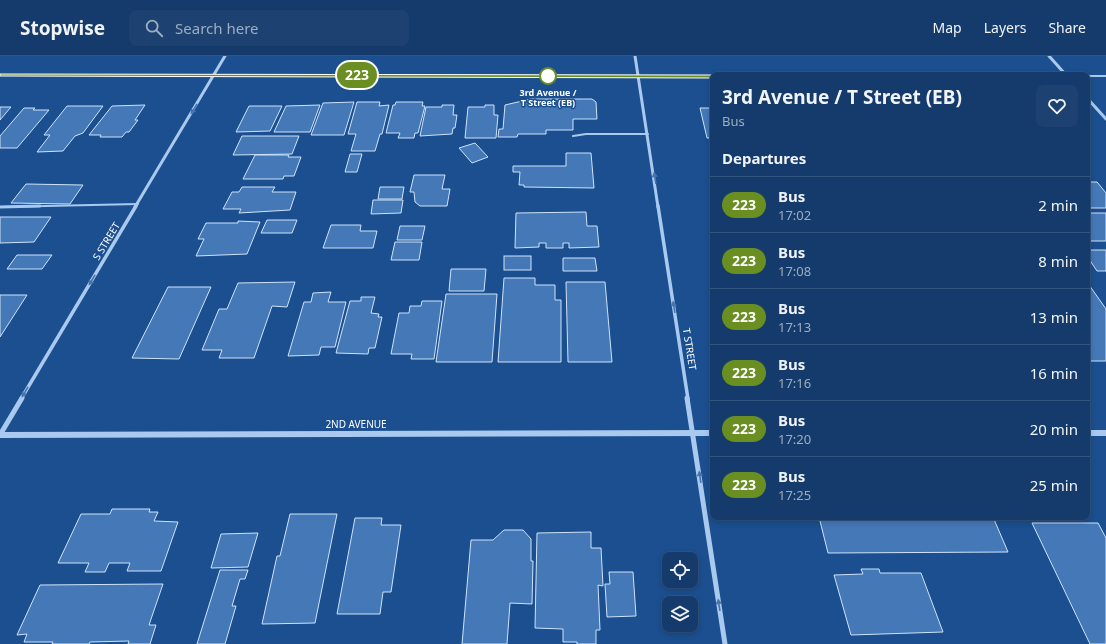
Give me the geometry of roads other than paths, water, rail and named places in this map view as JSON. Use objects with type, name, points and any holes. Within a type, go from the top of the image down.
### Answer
[{"type":"street","name":"S STREET","points":[[0,435],[225,56]]},
{"type":"street","name":"T STREET","points":[[635,56],[694,433],[725,644]]},
{"type":"street","points":[[1049,56],[1063,72]]},
{"type":"street","points":[[0,75],[710,76]]},
{"type":"street","points":[[1090,76],[1106,76]]},
{"type":"street","points":[[1090,101],[1106,119]]},
{"type":"street","name":"2ND AVENUE","points":[[0,435],[710,433]]},
{"type":"street","points":[[1090,433],[1106,433]]},
{"type":"lane","points":[[573,136],[586,134],[648,134]]},
{"type":"lane","points":[[0,207],[138,204]]},
{"type":"place","name":"3rd Avenue / T Street (EB)","points":[[548,76]]}]
